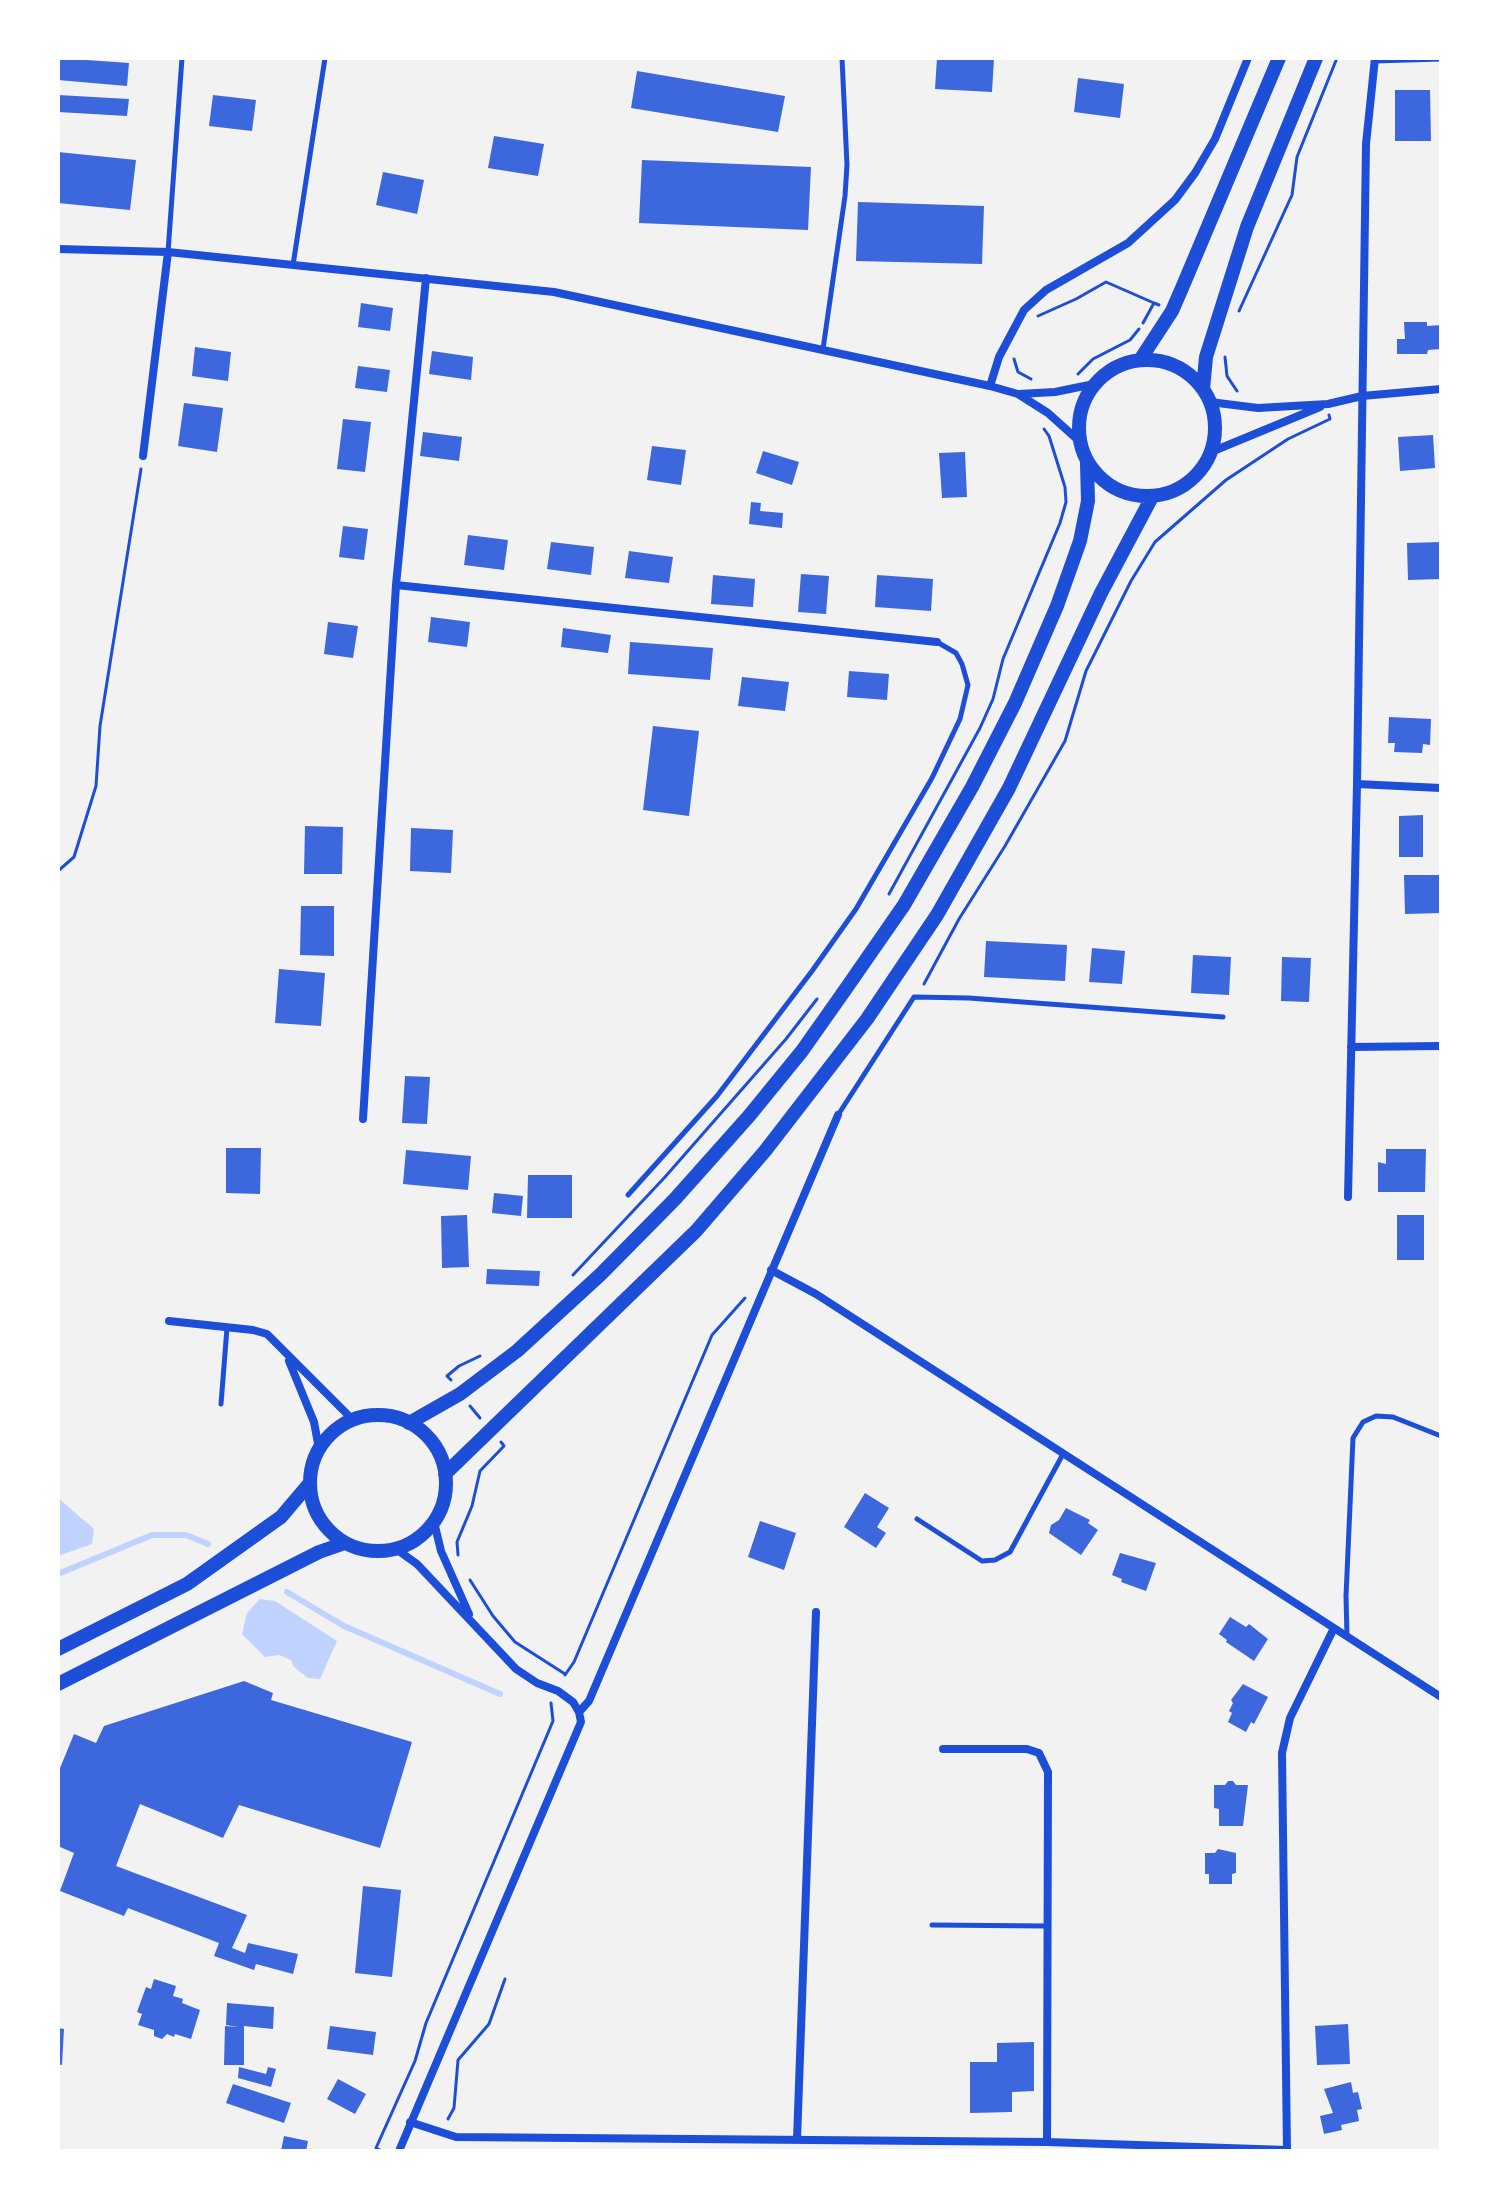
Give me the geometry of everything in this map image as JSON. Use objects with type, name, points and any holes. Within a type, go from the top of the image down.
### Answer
[{"type":"main road","points":[[1140,360],[1172,311],[1279,58]]},
{"type":"main road","points":[[1087,464],[1099,478],[1115,489],[1133,496],[1152,497],[1177,490],[1198,474],[1211,452],[1215,418],[1207,396],[1206,357],[1242,241],[1316,58]]},
{"type":"main road","points":[[409,1423],[460,1394],[517,1351],[562,1312],[675,1199],[802,1051],[904,905],[972,787],[1015,703],[1053,617],[1080,541],[1088,501],[1087,464],[1078,440],[1080,410],[1094,384],[1114,367],[1140,360],[1158,360],[1176,366],[1191,376],[1207,396]]},
{"type":"main road","points":[[445,1474],[696,1231],[765,1151],[867,1019],[937,915],[1009,788],[1101,593],[1152,497]]},
{"type":"main road","points":[[381,1415],[409,1423],[434,1444],[441,1458],[445,1474],[444,1499],[434,1522],[417,1539],[396,1549],[370,1551],[345,1543],[333,1535],[316,1512],[309,1484],[319,1449],[334,1431],[353,1420],[381,1415]]},
{"type":"main road","points":[[58,1649],[187,1584],[281,1517],[309,1484]]},
{"type":"main road","points":[[58,1684],[319,1552],[345,1543]]},
{"type":"street","points":[[990,386],[999,357],[1024,310],[1046,290],[1128,243],[1175,200],[1215,139],[1248,58]]},
{"type":"street","points":[[1348,1197],[1366,144],[1374,60]]},
{"type":"street","points":[[58,249],[168,252],[554,292],[990,386],[1018,394],[1048,413],[1078,440]]},
{"type":"street","points":[[143,456],[168,252]]},
{"type":"street","points":[[363,1119],[396,585],[426,278]]},
{"type":"street","points":[[1018,394],[1055,392],[1094,384]]},
{"type":"street","points":[[1211,452],[1328,404],[1362,396],[1441,389]]},
{"type":"street","points":[[1207,396],[1258,408],[1328,404]]},
{"type":"street","points":[[396,585],[937,642]]},
{"type":"street","points":[[1357,784],[1441,788]]},
{"type":"street","points":[[1351,1047],[1441,1046]]},
{"type":"street","points":[[579,1712],[589,1701],[838,1115]]},
{"type":"street","points":[[771,1270],[816,1294],[1441,1697]]},
{"type":"street","points":[[169,1321],[267,1334],[277,1342],[287,1357],[314,1422],[319,1449]]},
{"type":"street","points":[[287,1357],[353,1420]]},
{"type":"street","points":[[434,1522],[441,1551],[473,1622]]},
{"type":"street","points":[[396,1549],[417,1564],[516,1669],[573,1702],[581,1722],[399,2151]]},
{"type":"street","points":[[797,2140],[816,1612]]},
{"type":"street","points":[[410,2122],[456,2137],[797,2140],[844,2146],[1047,2142],[1287,2150],[1282,1753],[1290,1718],[1334,1628]]},
{"type":"street","points":[[943,1749],[1027,1749],[1039,1753],[1048,1772],[1047,2142]]},
{"type":"street","points":[[605,2151],[606,2140]]},
{"type":"lane","points":[[168,252],[182,58]]},
{"type":"lane","points":[[293,265],[325,58]]},
{"type":"lane","points":[[822,350],[845,196],[847,165],[842,58]]},
{"type":"lane","points":[[1374,60],[1441,59]]},
{"type":"lane","points":[[628,1195],[717,1096],[812,971],[856,909],[925,790],[960,719],[968,685],[956,653],[937,642]]},
{"type":"lane","points":[[838,1115],[914,997],[985,999],[1223,1017]]},
{"type":"lane","points":[[221,1404],[227,1328]]},
{"type":"lane","points":[[1347,1637],[1353,1438],[1363,1422],[1376,1416],[1393,1417],[1441,1436]]},
{"type":"lane","points":[[917,1519],[982,1561],[995,1560],[1010,1552],[1063,1453]]},
{"type":"lane","points":[[932,1925],[1048,1926]]},
{"type":"path","points":[[1238,314],[1292,195],[1297,157],[1337,58]]},
{"type":"path","points":[[1036,317],[1106,282],[1172,311]]},
{"type":"path","points":[[1055,392],[1056,380],[1078,374],[1093,359],[1130,340],[1154,303]]},
{"type":"path","points":[[1228,346],[1224,357],[1227,376],[1237,392]]},
{"type":"path","points":[[1014,353],[1018,372],[1032,380]]},
{"type":"path","points":[[887,898],[980,728],[993,699],[1003,659],[1060,523],[1066,502],[1065,487],[1049,436],[1042,427],[1048,413]]},
{"type":"path","points":[[914,997],[1065,741],[1086,671],[1131,581],[1155,542],[1226,480],[1288,439],[1330,419]]},
{"type":"path","points":[[58,871],[74,857],[96,786],[100,726],[143,456]]},
{"type":"path","points":[[568,1280],[665,1177],[786,1039],[824,989]]},
{"type":"path","points":[[382,2151],[375,2150],[415,2061],[426,2023],[553,1721],[551,1701],[574,1662],[712,1335],[771,1270]]},
{"type":"path","points":[[458,1558],[457,1542],[472,1506],[480,1471],[504,1446],[447,1376],[488,1350]]},
{"type":"path","points":[[470,1579],[493,1616],[515,1642],[565,1674]]},
{"type":"path","points":[[442,2132],[454,2108],[458,2060],[489,2024],[505,1979]]},
{"type":"water","points":[[58,1498],[94,1529],[92,1544],[58,1556]]},
{"type":"water","points":[[260,1599],[275,1601],[337,1641],[320,1679],[308,1678],[294,1667],[291,1660],[279,1655],[265,1657],[242,1634],[247,1613]]},
{"type":"building","points":[[58,58],[129,63],[127,86],[58,80]]},
{"type":"building","points":[[937,58],[994,58],[992,92],[935,89]]},
{"type":"building","points":[[637,71],[785,96],[778,132],[631,108]]},
{"type":"building","points":[[1078,78],[1124,84],[1120,118],[1074,112]]},
{"type":"building","points":[[1395,90],[1430,90],[1431,141],[1395,141]]},
{"type":"building","points":[[58,95],[129,99],[127,116],[58,112]]},
{"type":"building","points":[[213,95],[256,100],[252,131],[209,126]]},
{"type":"building","points":[[494,136],[544,144],[538,176],[488,168]]},
{"type":"building","points":[[58,152],[136,160],[130,210],[58,203]]},
{"type":"building","points":[[642,160],[811,167],[808,230],[639,223]]},
{"type":"building","points":[[383,172],[424,180],[417,214],[376,205]]},
{"type":"building","points":[[858,202],[984,206],[982,264],[856,261]]},
{"type":"building","points":[[361,303],[393,308],[390,331],[358,327]]},
{"type":"building","points":[[1404,322],[1441,325],[1441,349],[1428,350],[1427,354],[1397,354],[1397,339],[1405,339]]},
{"type":"building","points":[[195,347],[231,352],[228,381],[192,376]]},
{"type":"building","points":[[432,351],[473,357],[471,380],[429,374]]},
{"type":"building","points":[[358,366],[390,370],[387,392],[355,388]]},
{"type":"building","points":[[184,403],[223,408],[217,452],[178,446]]},
{"type":"building","points":[[343,419],[371,422],[365,472],[337,469]]},
{"type":"building","points":[[423,432],[462,437],[459,461],[420,456]]},
{"type":"building","points":[[1433,435],[1435,468],[1400,471],[1398,437]]},
{"type":"building","points":[[652,446],[686,450],[681,485],[647,480]]},
{"type":"building","points":[[763,451],[799,462],[792,485],[756,473]]},
{"type":"building","points":[[965,452],[967,497],[942,498],[939,453]]},
{"type":"building","points":[[751,502],[761,503],[760,511],[783,513],[782,528],[749,524]]},
{"type":"building","points":[[343,526],[368,529],[364,560],[339,557]]},
{"type":"building","points":[[468,535],[508,540],[504,570],[464,565]]},
{"type":"building","points":[[551,542],[594,547],[591,575],[547,569]]},
{"type":"building","points":[[1441,542],[1441,579],[1408,580],[1407,543]]},
{"type":"building","points":[[629,551],[673,557],[669,583],[625,578]]},
{"type":"building","points":[[801,574],[829,576],[826,614],[798,612]]},
{"type":"building","points":[[713,575],[755,579],[753,607],[711,604]]},
{"type":"building","points":[[877,575],[933,579],[931,611],[875,607]]},
{"type":"building","points":[[431,617],[470,622],[467,647],[428,642]]},
{"type":"building","points":[[328,622],[358,626],[353,658],[324,654]]},
{"type":"building","points":[[563,628],[611,635],[608,653],[561,647]]},
{"type":"building","points":[[630,642],[713,648],[710,680],[628,674]]},
{"type":"building","points":[[849,671],[889,674],[887,700],[847,697]]},
{"type":"building","points":[[742,677],[789,682],[785,711],[738,706]]},
{"type":"building","points":[[1389,717],[1431,719],[1430,745],[1423,744],[1422,753],[1394,752],[1395,743],[1388,743]]},
{"type":"building","points":[[653,726],[699,731],[689,816],[643,810]]},
{"type":"building","points":[[1423,815],[1423,857],[1399,857],[1399,816]]},
{"type":"building","points":[[305,826],[343,827],[342,874],[304,874]]},
{"type":"building","points":[[411,828],[453,830],[451,873],[410,871]]},
{"type":"building","points":[[1404,875],[1441,875],[1441,913],[1405,914]]},
{"type":"building","points":[[301,906],[334,906],[334,956],[300,955]]},
{"type":"building","points":[[986,941],[1067,945],[1065,981],[984,977]]},
{"type":"building","points":[[1092,948],[1125,951],[1122,984],[1089,982]]},
{"type":"building","points":[[1193,955],[1231,957],[1229,995],[1191,993]]},
{"type":"building","points":[[1282,957],[1311,958],[1309,1002],[1281,1001]]},
{"type":"building","points":[[279,969],[325,973],[321,1026],[275,1023]]},
{"type":"building","points":[[405,1076],[430,1077],[427,1124],[402,1123]]},
{"type":"building","points":[[226,1148],[261,1148],[260,1194],[226,1193]]},
{"type":"building","points":[[1386,1149],[1426,1149],[1425,1192],[1378,1192],[1378,1162],[1386,1164]]},
{"type":"building","points":[[406,1150],[471,1156],[468,1190],[403,1184]]},
{"type":"building","points":[[528,1175],[572,1175],[572,1218],[527,1218]]},
{"type":"building","points":[[494,1193],[523,1196],[521,1216],[492,1213]]},
{"type":"building","points":[[467,1215],[469,1267],[442,1268],[441,1216]]},
{"type":"building","points":[[1397,1215],[1424,1215],[1424,1260],[1397,1260]]},
{"type":"building","points":[[487,1269],[540,1271],[539,1286],[486,1284]]},
{"type":"building","points":[[865,1493],[889,1508],[877,1527],[886,1533],[876,1548],[844,1527]]},
{"type":"building","points":[[1066,1508],[1090,1520],[1088,1523],[1098,1530],[1081,1555],[1049,1533],[1051,1525],[1059,1520]]},
{"type":"building","points":[[760,1521],[796,1533],[784,1570],[748,1557]]},
{"type":"building","points":[[1120,1553],[1156,1563],[1146,1591],[1121,1582],[1122,1579],[1112,1575]]},
{"type":"building","points":[[1230,1617],[1246,1627],[1249,1624],[1268,1639],[1254,1661],[1219,1634]]},
{"type":"building","points":[[244,1681],[273,1693],[271,1700],[412,1742],[380,1848],[239,1805],[223,1838],[140,1804],[116,1866],[247,1915],[232,1948],[245,1953],[248,1943],[298,1954],[293,1974],[256,1964],[254,1970],[214,1956],[219,1943],[128,1908],[124,1916],[60,1891],[74,1853],[58,1846],[58,1773],[74,1734],[96,1743],[104,1726]]},
{"type":"building","points":[[1243,1684],[1268,1697],[1254,1724],[1251,1722],[1246,1732],[1228,1722],[1232,1713],[1229,1711],[1233,1703],[1231,1700]]},
{"type":"building","points":[[1228,1781],[1248,1785],[1243,1826],[1219,1826],[1219,1809],[1214,1808],[1214,1785],[1225,1785]]},
{"type":"building","points":[[1218,1849],[1236,1853],[1236,1873],[1232,1874],[1232,1884],[1209,1884],[1209,1874],[1205,1874],[1205,1853],[1215,1853]]},
{"type":"building","points":[[363,1886],[401,1890],[392,1977],[355,1973]]},
{"type":"building","points":[[154,1979],[176,1986],[173,1996],[200,2010],[191,2039],[167,2034],[162,2039],[154,2036],[154,2030],[138,2025],[142,2014],[137,2012],[146,1987],[151,1989]]},
{"type":"building","points":[[227,2003],[274,2007],[273,2029],[244,2026],[244,2065],[224,2065],[225,2026],[239,2027],[226,2025]]},
{"type":"building","points":[[1348,2024],[1350,2064],[1317,2065],[1315,2026]]},
{"type":"building","points":[[330,2026],[376,2032],[373,2055],[327,2049]]},
{"type":"building","points":[[58,2028],[64,2029],[62,2065],[58,2064]]},
{"type":"building","points":[[1034,2042],[1034,2091],[1012,2092],[1012,2112],[970,2113],[970,2062],[997,2062],[997,2043]]},
{"type":"building","points":[[239,2067],[266,2074],[268,2067],[276,2069],[271,2087],[238,2078]]},
{"type":"building","points":[[338,2079],[366,2094],[355,2114],[327,2099]]},
{"type":"building","points":[[1351,2082],[1353,2093],[1358,2092],[1362,2109],[1357,2110],[1359,2121],[1341,2125],[1342,2130],[1324,2134],[1320,2116],[1333,2113],[1324,2089]]},
{"type":"building","points":[[233,2084],[291,2103],[284,2123],[226,2103]]},
{"type":"building","points":[[284,2136],[308,2141],[306,2151],[281,2151]]},
{"type":"waterway","points":[[58,1574],[152,1535],[186,1535],[208,1544]]},
{"type":"waterway","points":[[287,1592],[344,1626],[500,1694]]}]
